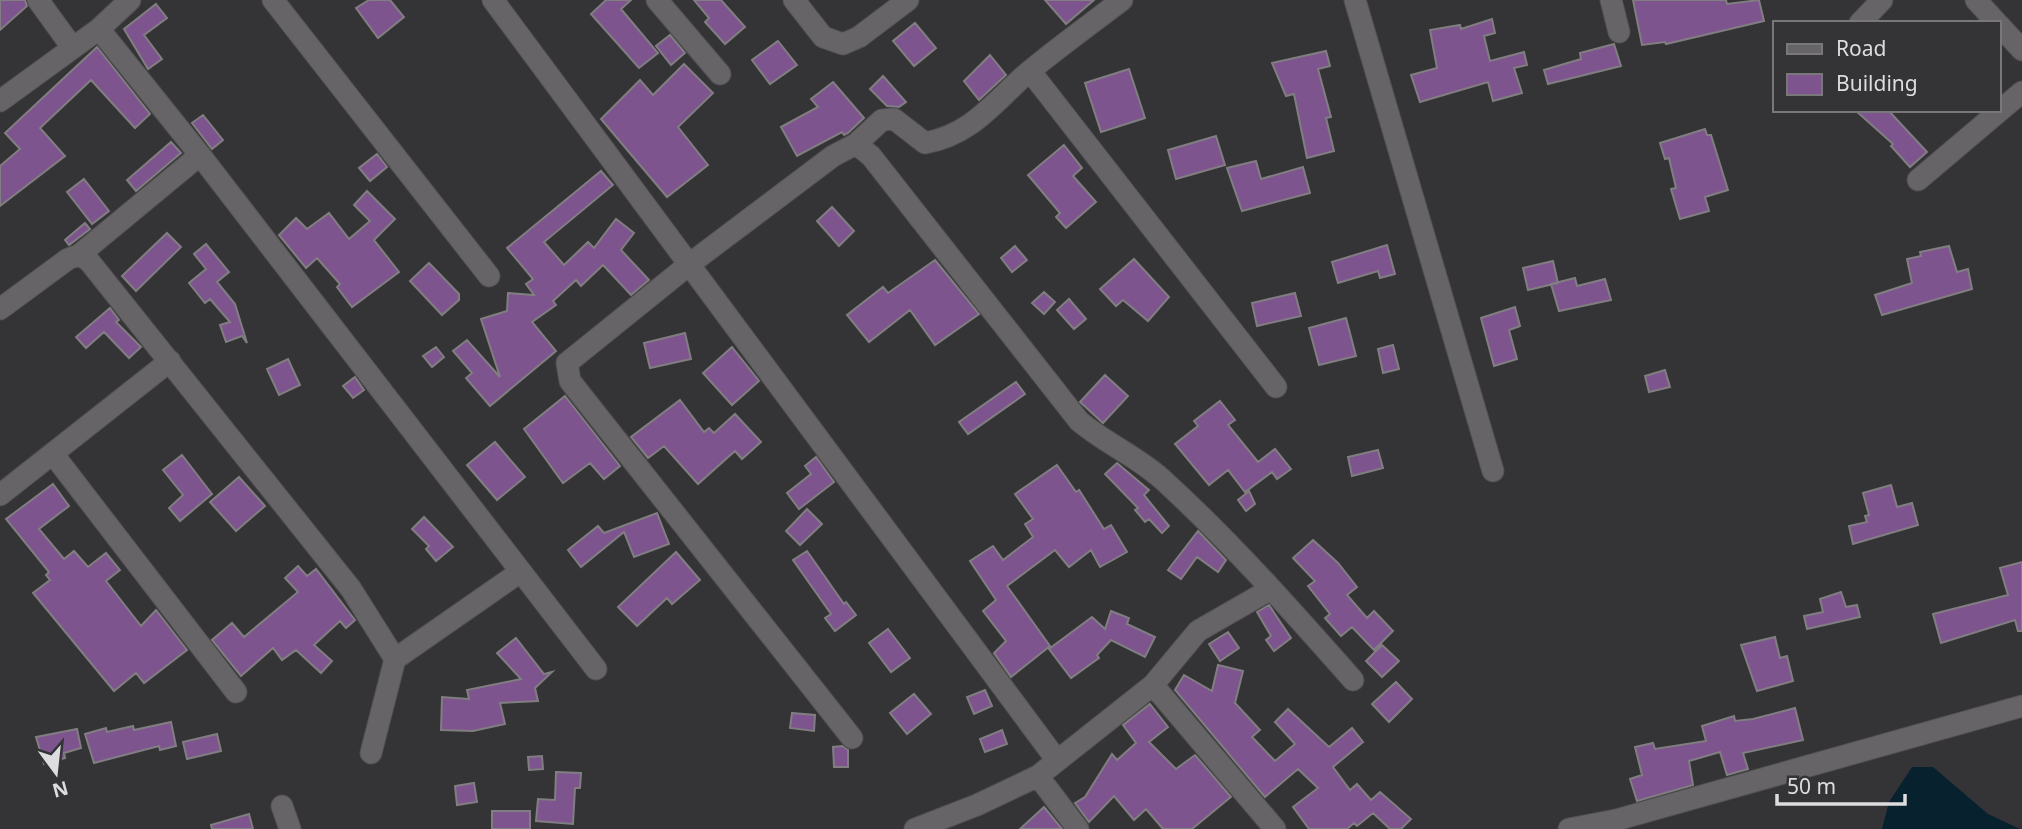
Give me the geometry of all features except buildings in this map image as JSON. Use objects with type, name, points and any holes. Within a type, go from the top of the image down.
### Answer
[{"type":"street","points":[[38,0],[72,47]]},
{"type":"street","points":[[0,101],[99,29],[130,0]]},
{"type":"street","points":[[273,0],[489,276]]},
{"type":"street","points":[[493,0],[691,262],[1056,759]]},
{"type":"street","points":[[657,0],[720,74]]},
{"type":"street","points":[[794,0],[823,37],[844,44],[859,37],[908,0]]},
{"type":"street","points":[[852,738],[567,375],[567,363],[691,262],[833,156],[856,144],[882,120],[894,119],[925,143],[940,140],[971,126],[1030,71],[1122,0]]},
{"type":"street","points":[[1355,0],[1493,471]]},
{"type":"street","points":[[1611,0],[1619,32]]},
{"type":"street","points":[[1862,21],[1882,0]]},
{"type":"street","points":[[1976,0],[1995,21]]},
{"type":"street","points":[[2001,27],[2022,50]]},
{"type":"street","points":[[99,29],[200,155],[596,669]]},
{"type":"street","points":[[1030,71],[1276,387]]},
{"type":"street","points":[[2001,110],[2022,92]]},
{"type":"street","points":[[1918,180],[1998,112]]},
{"type":"street","points":[[856,144],[871,156],[1079,421],[1100,439],[1142,463],[1162,479],[1271,589],[1353,680]]},
{"type":"street","points":[[0,309],[68,259],[79,255],[200,155]]},
{"type":"street","points":[[79,255],[89,261],[351,589],[395,659]]},
{"type":"street","points":[[0,495],[170,361]]},
{"type":"street","points":[[53,454],[236,692]]},
{"type":"street","points":[[372,753],[395,659],[520,572]]},
{"type":"street","points":[[915,829],[978,805],[1038,776],[1056,759],[1153,685],[1198,631],[1271,589]]},
{"type":"street","points":[[1153,685],[1275,829]]},
{"type":"street","points":[[1569,829],[1619,825],[2022,706]]},
{"type":"street","points":[[1038,776],[1078,829]]},
{"type":"street","points":[[282,806],[290,829]]},
{"type":"water","points":[[1912,767],[1933,767],[1988,814],[2020,829],[1882,829],[1889,802]]}]
